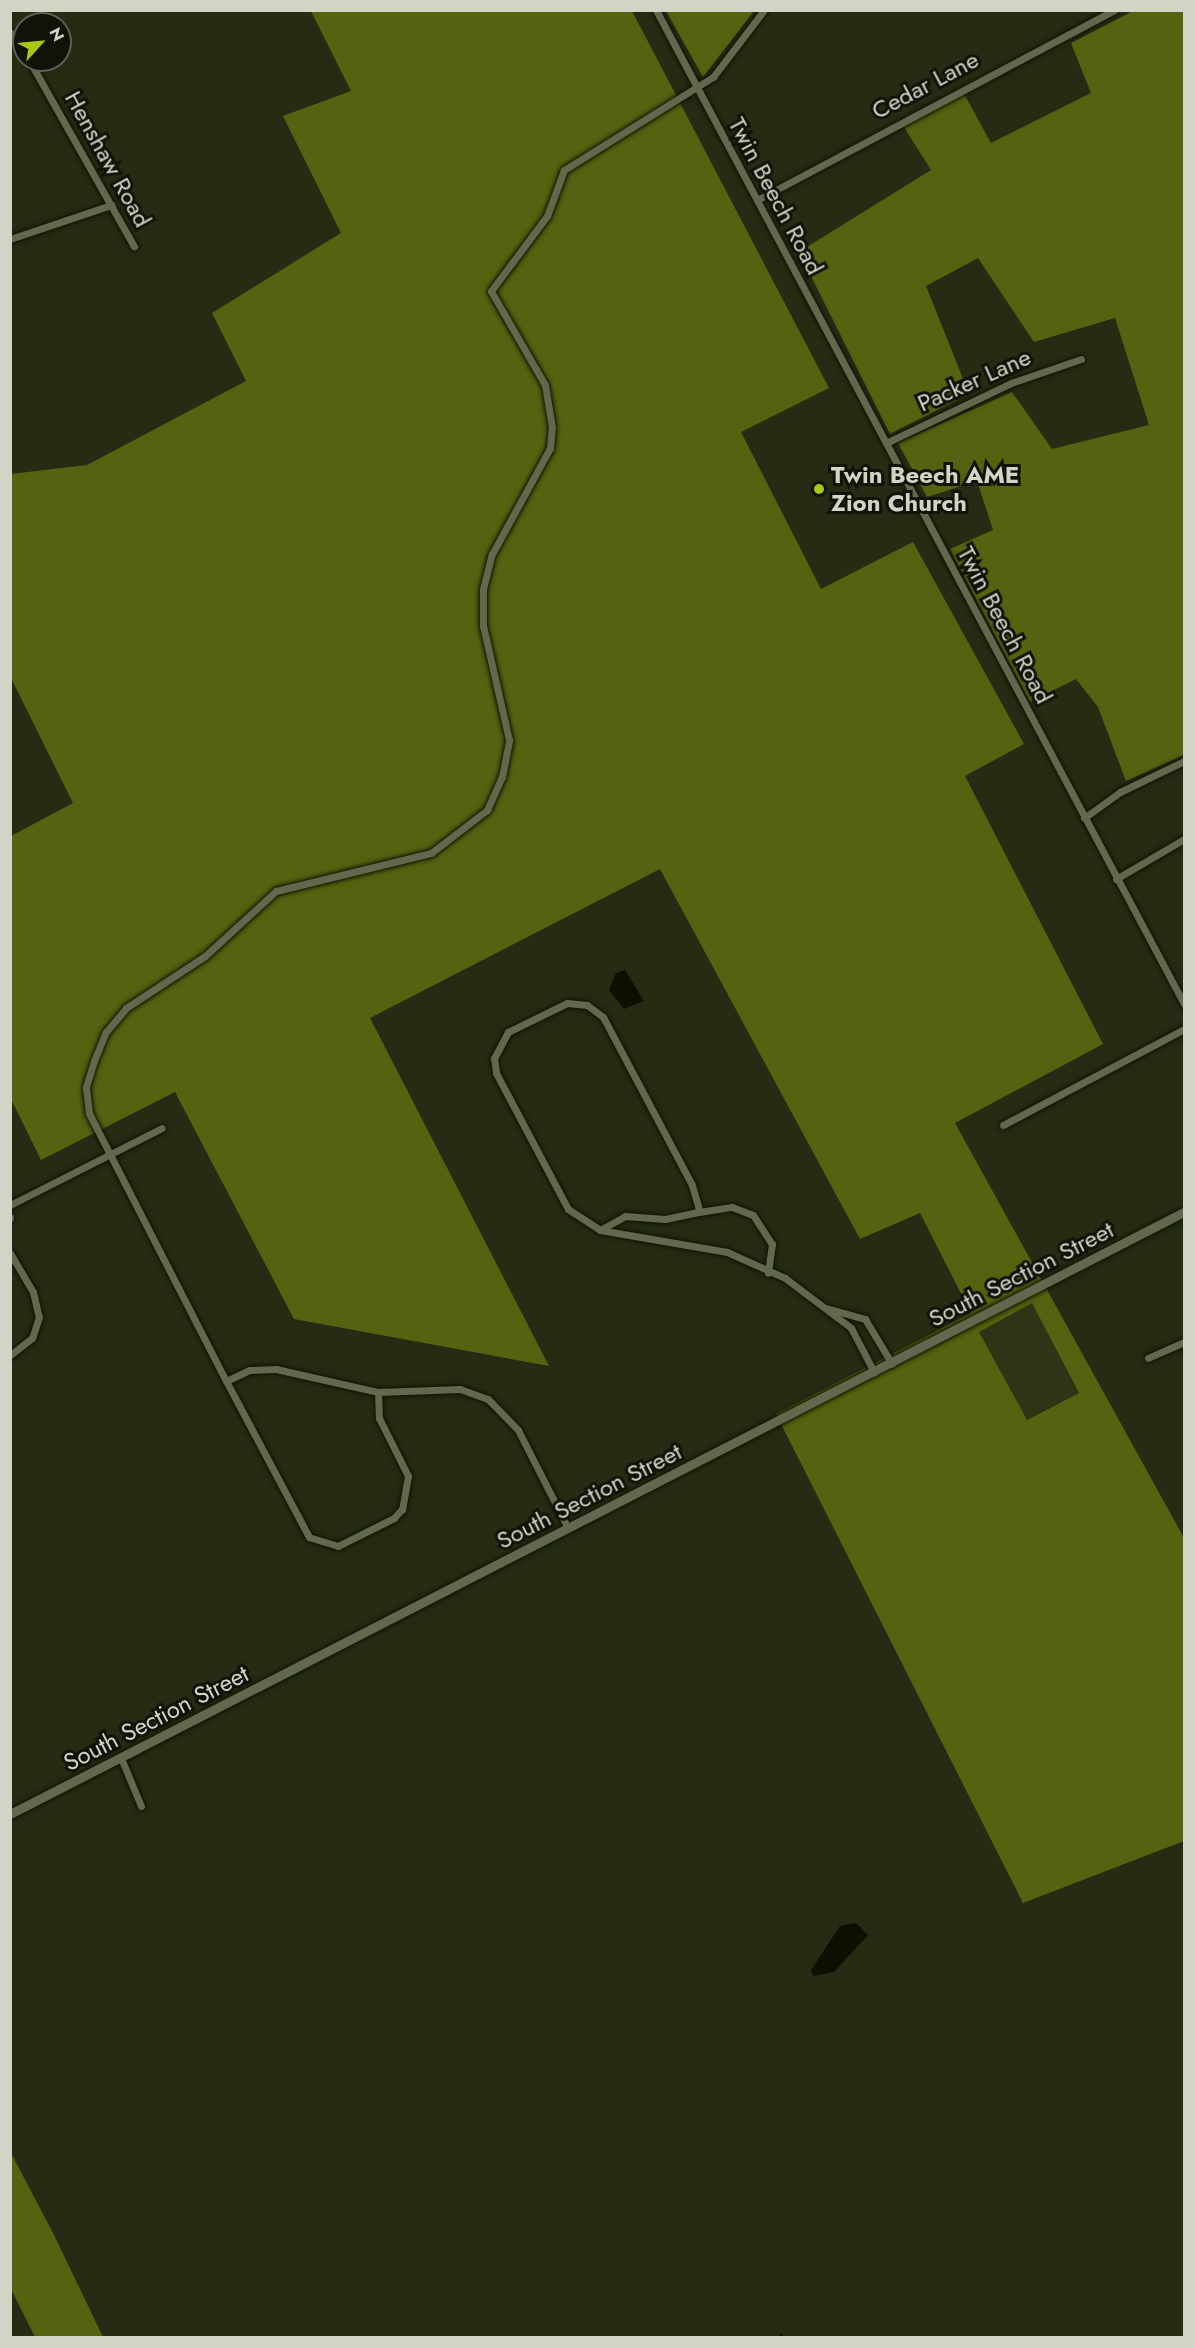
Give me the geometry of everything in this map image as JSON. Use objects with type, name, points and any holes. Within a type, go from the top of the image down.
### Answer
[{"type":"street","name":"Twin Beech Road","points":[[656,10],[1116,879],[1185,1004]]},
{"type":"street","points":[[378,1392],[379,1419],[408,1476],[406,1498],[394,1518],[338,1546],[319,1543],[301,1529],[108,1156],[89,1113],[86,1088],[106,1032],[126,1008],[205,956],[276,891],[431,854],[487,810],[502,777],[509,740],[483,626],[483,589],[492,554],[550,447],[552,408],[545,385],[491,291],[547,216],[564,170],[713,77],[764,10]]},
{"type":"street","name":"Cedar Lane","points":[[757,200],[1115,10]]},
{"type":"street","name":"Henshaw Road","points":[[36,72],[134,246]]},
{"type":"street","points":[[10,239],[111,205]]},
{"type":"street","name":"Packer Lane","points":[[885,443],[1011,382],[1081,359]]},
{"type":"street","points":[[1084,818],[1120,792],[1185,762]]},
{"type":"street","points":[[1116,879],[1185,839]]},
{"type":"street","points":[[699,1212],[692,1185],[603,1017],[587,1005],[567,1003],[508,1032],[495,1065],[559,1197],[577,1218],[600,1230],[727,1252],[768,1272],[826,1308],[851,1328],[874,1372]]},
{"type":"street","points":[[1003,1125],[1185,1029]]},
{"type":"street","points":[[10,1205],[162,1128]]},
{"type":"street","points":[[600,1230],[625,1216],[665,1219],[732,1207],[753,1215],[771,1244],[768,1272]]},
{"type":"street","name":"South Section Street","points":[[10,1814],[1185,1212]]},
{"type":"street","points":[[10,1253],[33,1292],[39,1317],[32,1338],[10,1355]]},
{"type":"street","points":[[826,1308],[865,1319],[892,1364]]},
{"type":"street","points":[[1148,1358],[1185,1341]]},
{"type":"street","points":[[226,1381],[261,1367],[378,1392],[460,1389],[495,1404],[518,1430],[568,1528]]},
{"type":"street","points":[[121,1758],[141,1806]]},
{"type":"shaded area","points":[[625,970],[644,1001],[624,1009],[609,990],[616,973]]},
{"type":"shaded area","points":[[1032,1302],[1078,1393],[1023,1421],[977,1330]]},
{"type":"shaded area","points":[[856,1923],[868,1935],[834,1972],[813,1976],[811,1970],[840,1926]]},
{"type":"green space","points":[[311,11],[632,11],[829,388],[741,432],[821,589],[913,542],[1024,744],[965,776],[1103,1044],[955,1123],[1184,1538],[1184,1841],[1023,1903],[776,1414],[971,1313],[920,1213],[860,1239],[660,869],[370,1018],[549,1366],[294,1319],[175,1092],[41,1160],[11,1099],[11,836],[73,803],[11,678],[11,474],[87,465],[246,381],[212,313],[341,233],[283,116],[351,91]],"holes":[[[1032,1303],[1079,1393],[1027,1420],[979,1332]]]},
{"type":"green space","points":[[666,11],[754,11],[703,77]]},
{"type":"green space","points":[[1133,11],[1184,11],[1184,755],[1126,781],[1098,707],[1076,679],[1030,702],[950,549],[993,530],[977,481],[927,497],[898,443],[1012,392],[1052,449],[1149,425],[1115,318],[1034,342],[978,258],[926,286],[969,394],[890,434],[799,252],[931,170],[902,124],[963,92],[991,143],[1091,93],[1071,43]]},
{"type":"green space","points":[[11,2153],[103,2337],[35,2337],[11,2289]]},
{"type":"waterway","points":[[779,2338],[781,2334]]},
{"type":"place","name":"Twin Beech AME Zion Church","points":[[819,489]]}]
